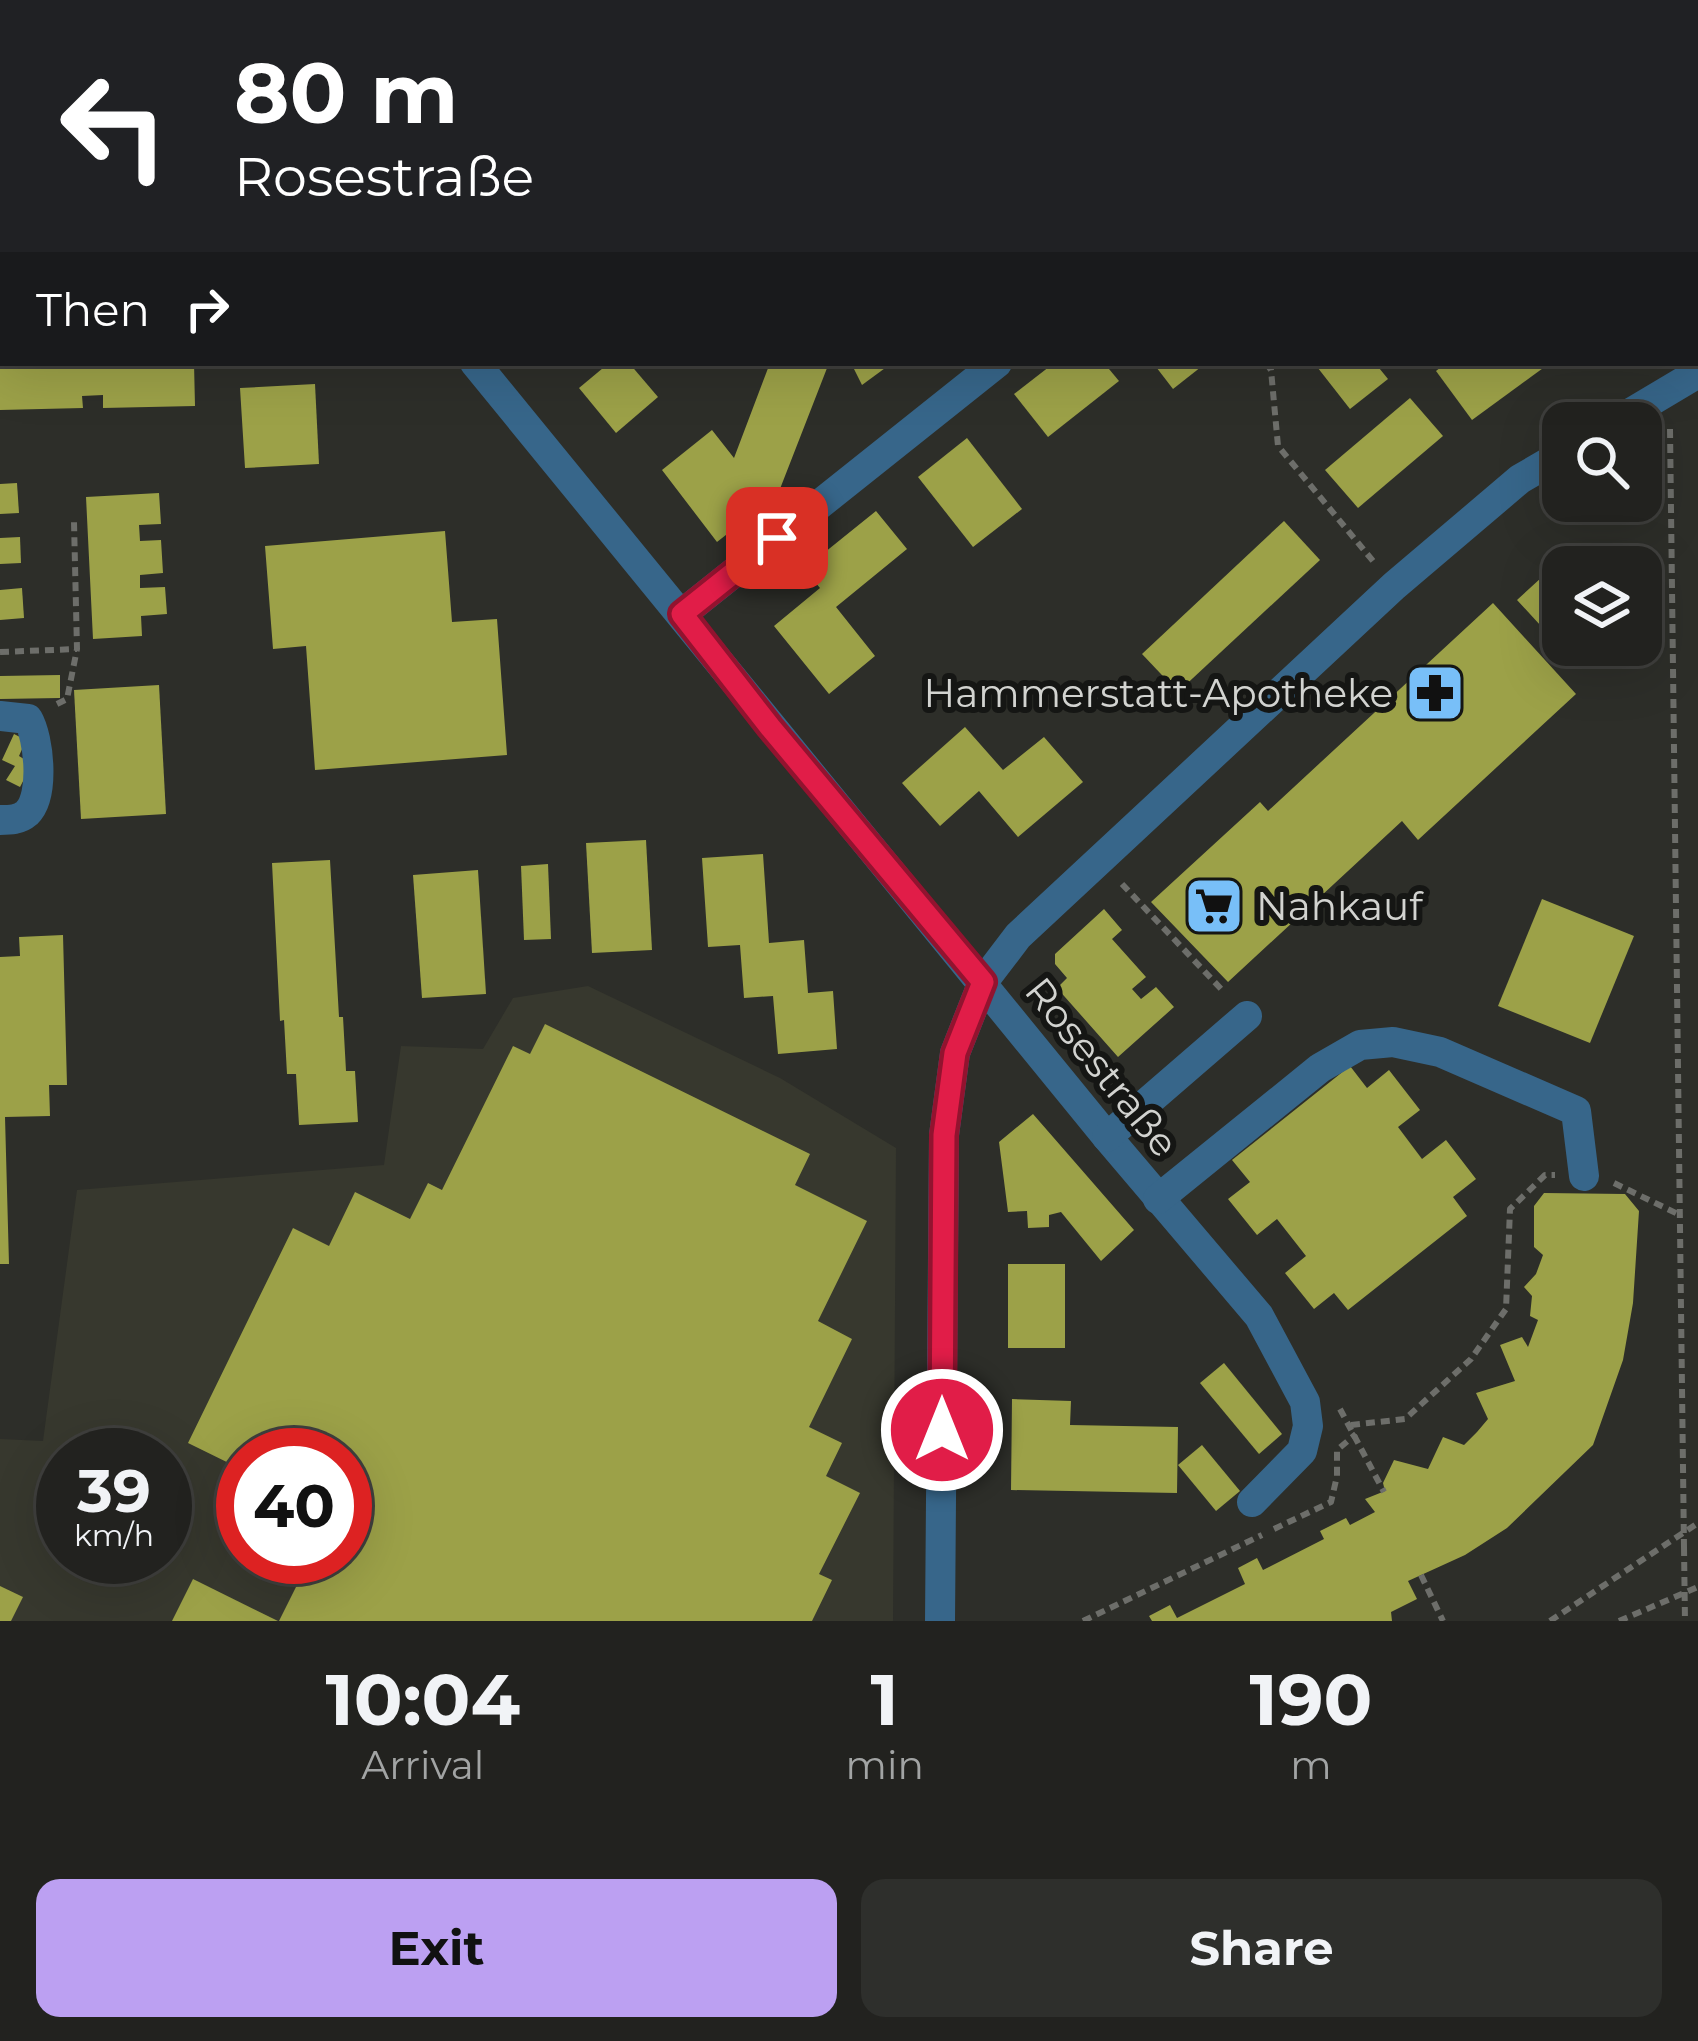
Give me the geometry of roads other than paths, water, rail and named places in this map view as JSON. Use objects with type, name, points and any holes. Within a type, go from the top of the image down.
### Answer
[{"type":"street","name":"Rosestraße","points":[[477,366],[1158,1199],[1259,1316],[1305,1402],[1308,1426],[1302,1451],[1252,1502]]},
{"type":"street","points":[[682,614],[993,366]]},
{"type":"street","points":[[1650,402],[1698,373]]},
{"type":"street","points":[[940,1621],[944,1135],[955,1053],[983,982],[1018,936],[1394,586],[1520,479],[1542,466]]},
{"type":"street","points":[[0,820],[16,820],[30,811],[37,797],[35,731],[14,718]]},
{"type":"street","points":[[1107,1137],[1247,1016]]},
{"type":"street","points":[[1158,1199],[1320,1068],[1360,1045],[1393,1042],[1440,1052],[1576,1112],[1584,1176]]},
{"type":"place","name":"Hammerstatt-Apotheke","points":[[1435,693]]},
{"type":"place","name":"Nahkauf","points":[[1214,906]]}]
